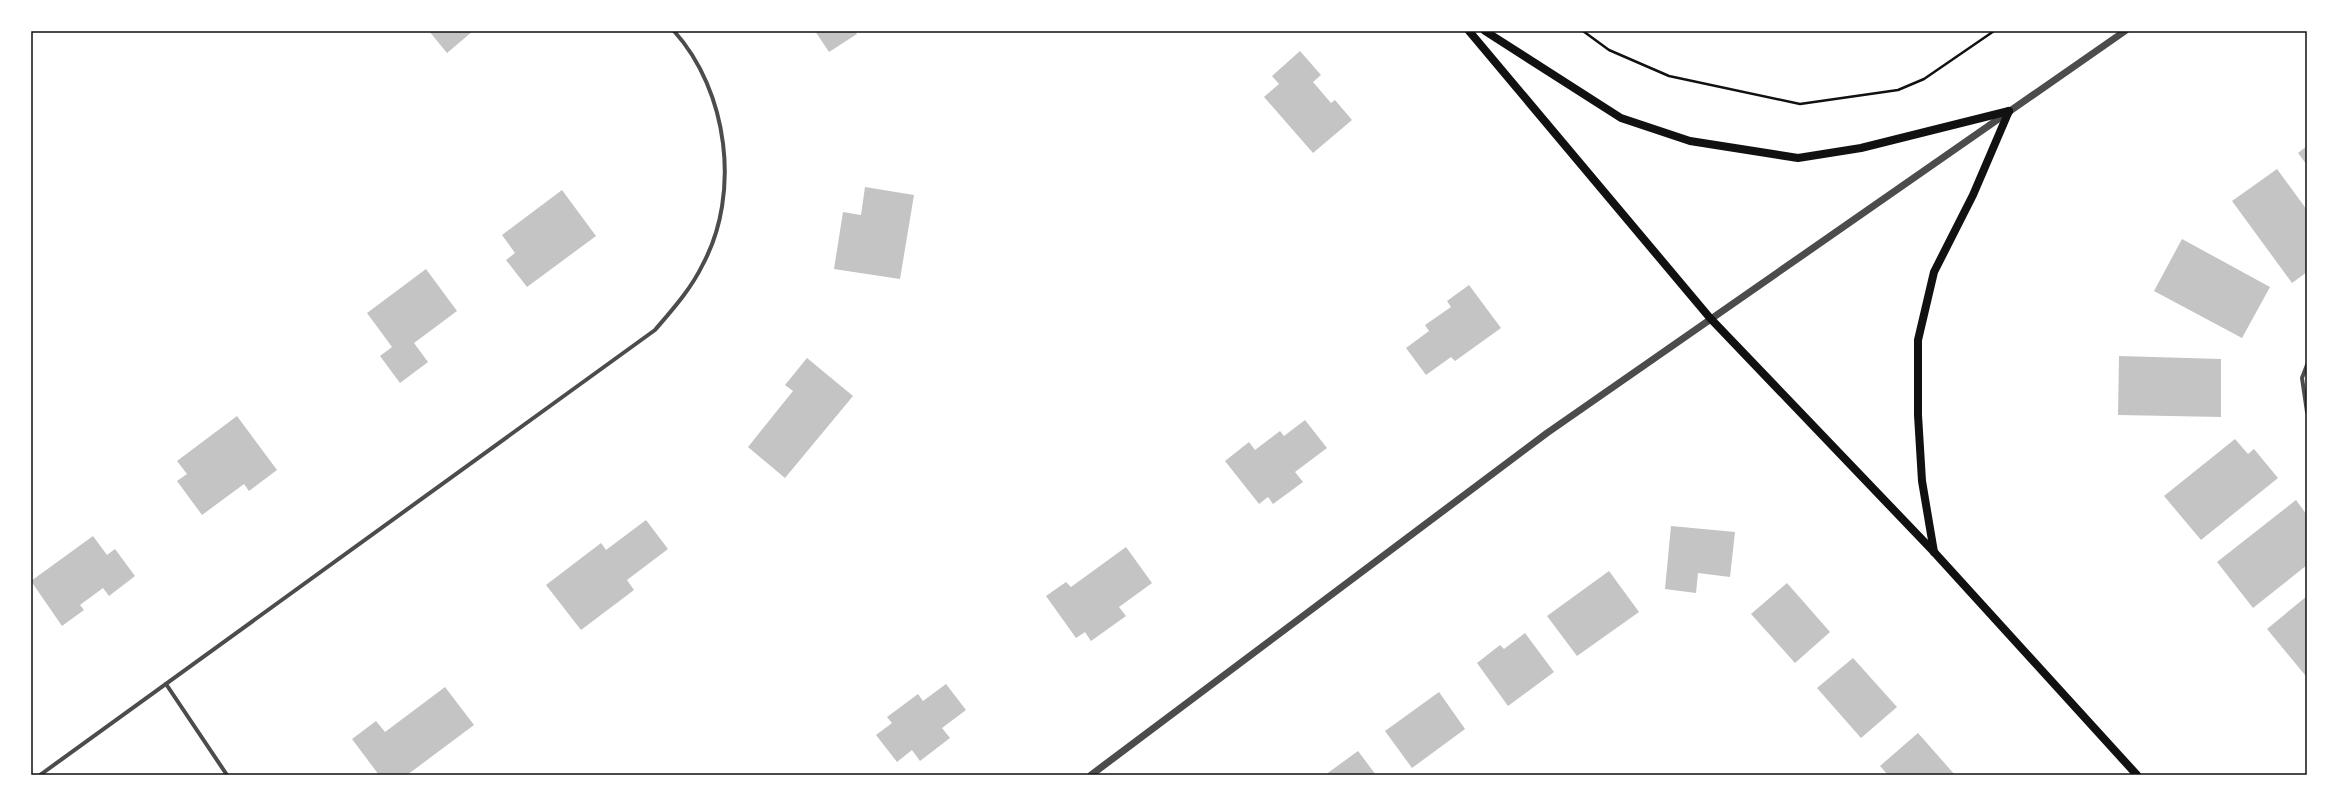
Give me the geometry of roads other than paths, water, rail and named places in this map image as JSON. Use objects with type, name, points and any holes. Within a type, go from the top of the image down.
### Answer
[{"type":"main road","points":[[1469,31],[1710,318],[1934,552],[2137,775]]},
{"type":"main road","points":[[1485,31],[1621,118],[1690,141],[1798,158],[1861,148],[2009,111]]},
{"type":"main road","points":[[1934,552],[1922,474],[1918,415],[1918,340],[1934,272],[1973,195],[2009,111]]},
{"type":"street","points":[[40,775],[655,330],[682,299],[704,264],[719,221],[725,176],[721,130],[711,94],[694,59],[674,31]]},
{"type":"street","points":[[1091,775],[1547,433],[1710,318],[2125,31]]},
{"type":"street","points":[[2307,365],[2302,378],[2307,412]]},
{"type":"street","points":[[166,684],[227,775]]}]
